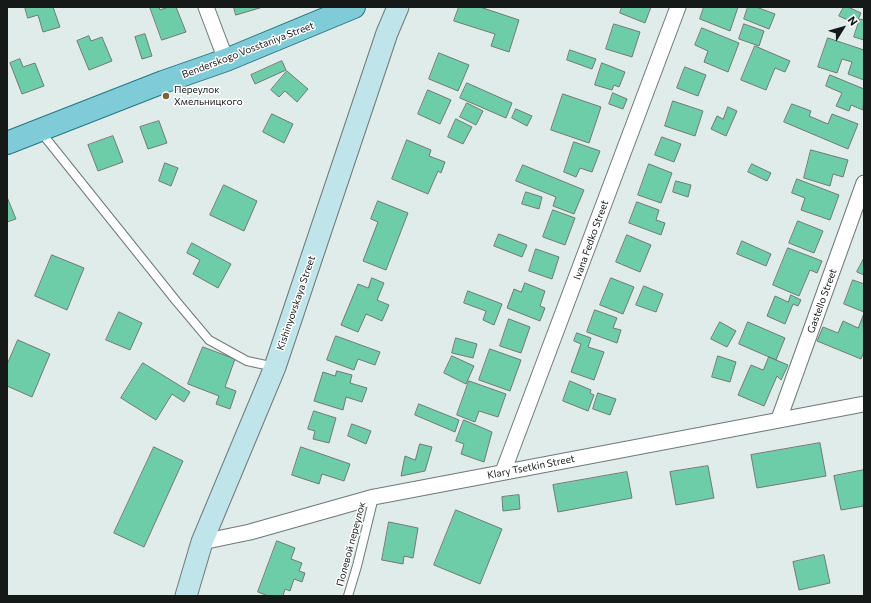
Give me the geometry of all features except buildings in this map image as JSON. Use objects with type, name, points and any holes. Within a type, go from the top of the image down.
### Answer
[{"type":"main road","name":"Benderskogo Vosstaniya Street","points":[[7,143],[163,82],[226,60],[354,7]]},
{"type":"street","points":[[206,7],[226,60]]},
{"type":"street","name":"Kishinyovskaya Street","points":[[186,596],[202,542],[274,367],[387,33],[398,7]]},
{"type":"street","name":"Ivana Fedko Street","points":[[503,472],[678,7]]},
{"type":"street","name":"Gastello Street","points":[[779,419],[864,183]]},
{"type":"street","name":"Klary Tsetkin Street","points":[[202,542],[250,532],[374,497],[864,404]]},
{"type":"lane","points":[[39,131],[209,340],[247,361],[274,367]]},
{"type":"lane","name":"Полевой переулок","points":[[348,596],[374,497]]},
{"type":"place","name":"Переулок Хмельницкого","points":[[166,96]]}]
